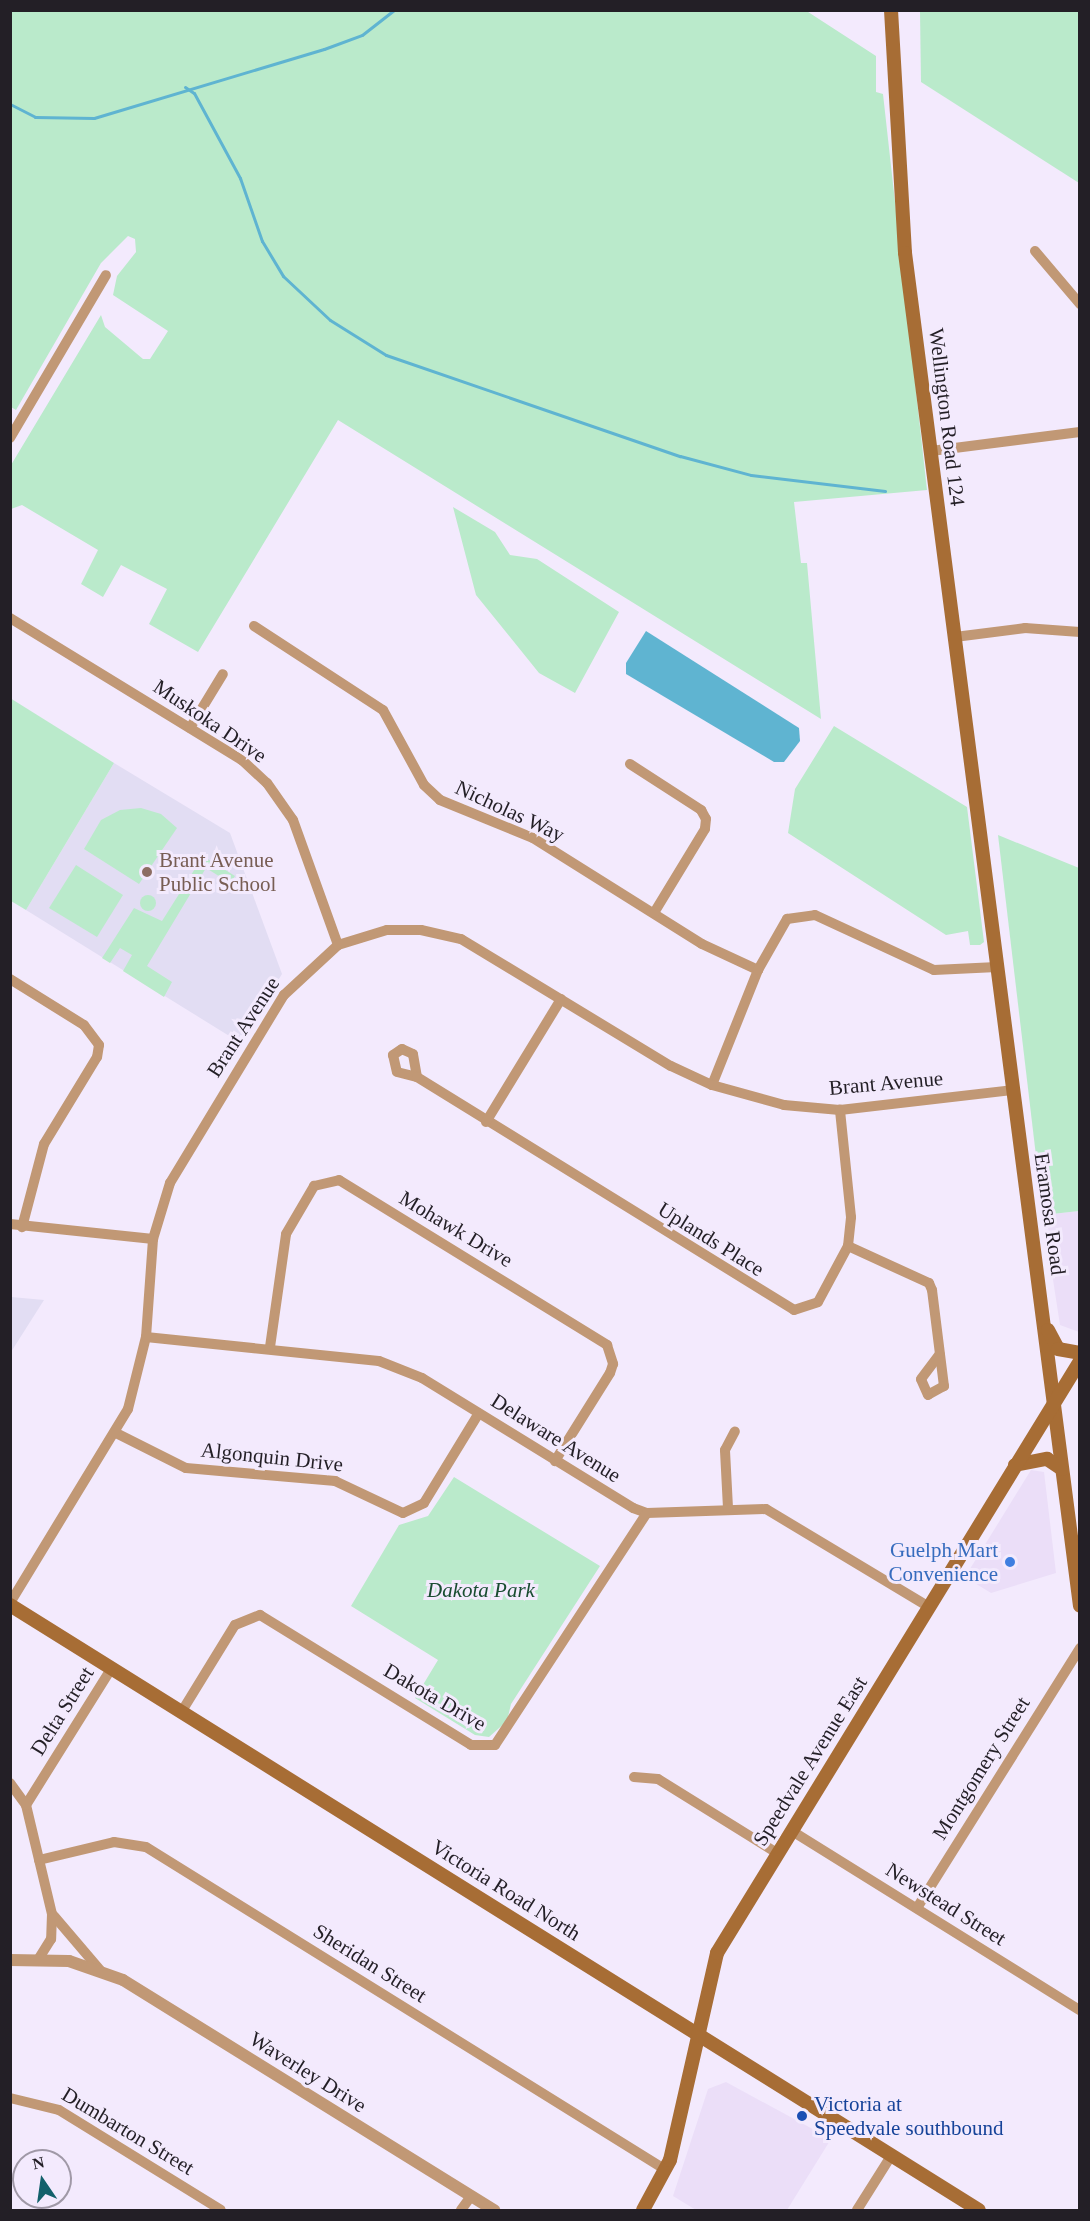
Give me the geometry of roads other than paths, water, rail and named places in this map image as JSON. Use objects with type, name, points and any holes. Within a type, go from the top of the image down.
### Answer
[{"type":"main road","name":"Wellington Road 124","points":[[891,10],[900,202],[979,828]]},
{"type":"main road","name":"Eramosa Road","points":[[979,828],[1080,1606]]},
{"type":"main road","points":[[1043,1319],[1058,1349],[1080,1353]]},
{"type":"main road","name":"Speedvale Avenue East","points":[[643,2211],[666,2170],[696,2033],[717,1953],[1080,1360]]},
{"type":"main road","points":[[1015,1465],[1047,1460],[1062,1469]]},
{"type":"main road","name":"Victoria Road North","points":[[10,1604],[979,2211]]},
{"type":"street","points":[[1035,251],[1080,304]]},
{"type":"street","points":[[10,438],[106,275]]},
{"type":"street","points":[[931,451],[1080,432]]},
{"type":"street","name":"Muskoka Drive","points":[[10,618],[242,760],[280,798],[338,945]]},
{"type":"street","name":"Nicholas Way","points":[[254,626],[383,710],[424,785],[440,800],[533,838],[654,913],[758,970]]},
{"type":"street","points":[[955,637],[1025,628],[1080,632]]},
{"type":"street","points":[[190,728],[223,674]]},
{"type":"street","points":[[630,764],[691,803],[706,819],[705,829],[654,913]]},
{"type":"street","points":[[712,1085],[758,970],[778,931],[801,914],[815,915],[934,970],[998,967]]},
{"type":"street","name":"Brant Avenue","points":[[10,1604],[116,1433],[135,1388],[146,1337],[153,1239],[181,1162],[284,995],[338,945],[387,930],[421,930],[461,939],[712,1085],[784,1105],[840,1110],[1012,1090]]},
{"type":"street","points":[[10,979],[84,1025],[99,1045],[97,1057],[44,1144],[22,1227]]},
{"type":"street","points":[[486,1122],[561,999]]},
{"type":"street","name":"Uplands Place","points":[[417,1077],[786,1308],[802,1311],[818,1302],[848,1246],[851,1217],[840,1110]]},
{"type":"street","name":"Mohawk Drive","points":[[270,1347],[286,1234],[314,1186],[339,1180],[607,1345],[614,1364],[610,1373],[555,1461]]},
{"type":"street","points":[[10,1224],[153,1239]]},
{"type":"street","points":[[848,1246],[925,1278],[932,1290],[940,1354]]},
{"type":"street","name":"Delaware Avenue","points":[[146,1337],[270,1347],[380,1361],[422,1378],[555,1461],[647,1513]]},
{"type":"street","name":"Algonquin Drive","points":[[116,1433],[186,1468],[335,1481],[403,1513],[423,1503],[479,1413]]},
{"type":"street","points":[[728,1508],[725,1450],[735,1431]]},
{"type":"street","points":[[647,1513],[728,1508],[782,1515],[929,1607]]},
{"type":"street","name":"Dakota Drive","points":[[182,1711],[235,1625],[260,1615],[471,1745],[495,1744],[647,1513]]},
{"type":"street","name":"Montgomery Street","points":[[916,1908],[1080,1648]]},
{"type":"street","name":"Delta Street","points":[[26,1805],[111,1669]]},
{"type":"street","points":[[634,1777],[658,1779],[777,1853]]},
{"type":"street","points":[[10,1783],[26,1805],[52,1914],[51,1939],[39,1958]]},
{"type":"street","name":"Newstead Street","points":[[792,1831],[1080,2010]]},
{"type":"street","name":"Sheridan Street","points":[[39,1860],[114,1842],[146,1847],[666,2170]]},
{"type":"street","name":"Waverley Drive","points":[[52,1914],[100,1970],[494,2211]]},
{"type":"street","name":"Waverley Drive","points":[[10,1960],[39,1958],[100,1970]]},
{"type":"street","name":"Dumbarton Street","points":[[10,2098],[59,2110],[221,2211]]},
{"type":"street","points":[[857,2211],[891,2156]]},
{"type":"street","points":[[461,2211],[471,2196]]},
{"type":"water","points":[[646,631],[799,728],[800,741],[784,762],[774,762],[626,674],[626,663]]},
{"type":"waterway","points":[[10,104],[35,117],[94,118],[324,49],[362,35],[394,10]]},
{"type":"waterway","points":[[185,87],[194,93],[240,178],[262,241],[283,276],[330,320],[386,355],[680,456],[751,475],[885,491]]},
{"type":"place","name":"Brant Avenue Public School","points":[[147,872]]},
{"type":"place","name":"Guelph Mart Convenience","points":[[1010,1562]]},
{"type":"place","name":"Victoria at Speedvale southbound","points":[[802,2116]]},
{"type":"park label","name":"Dakota Park","points":[[481,1590]]}]
